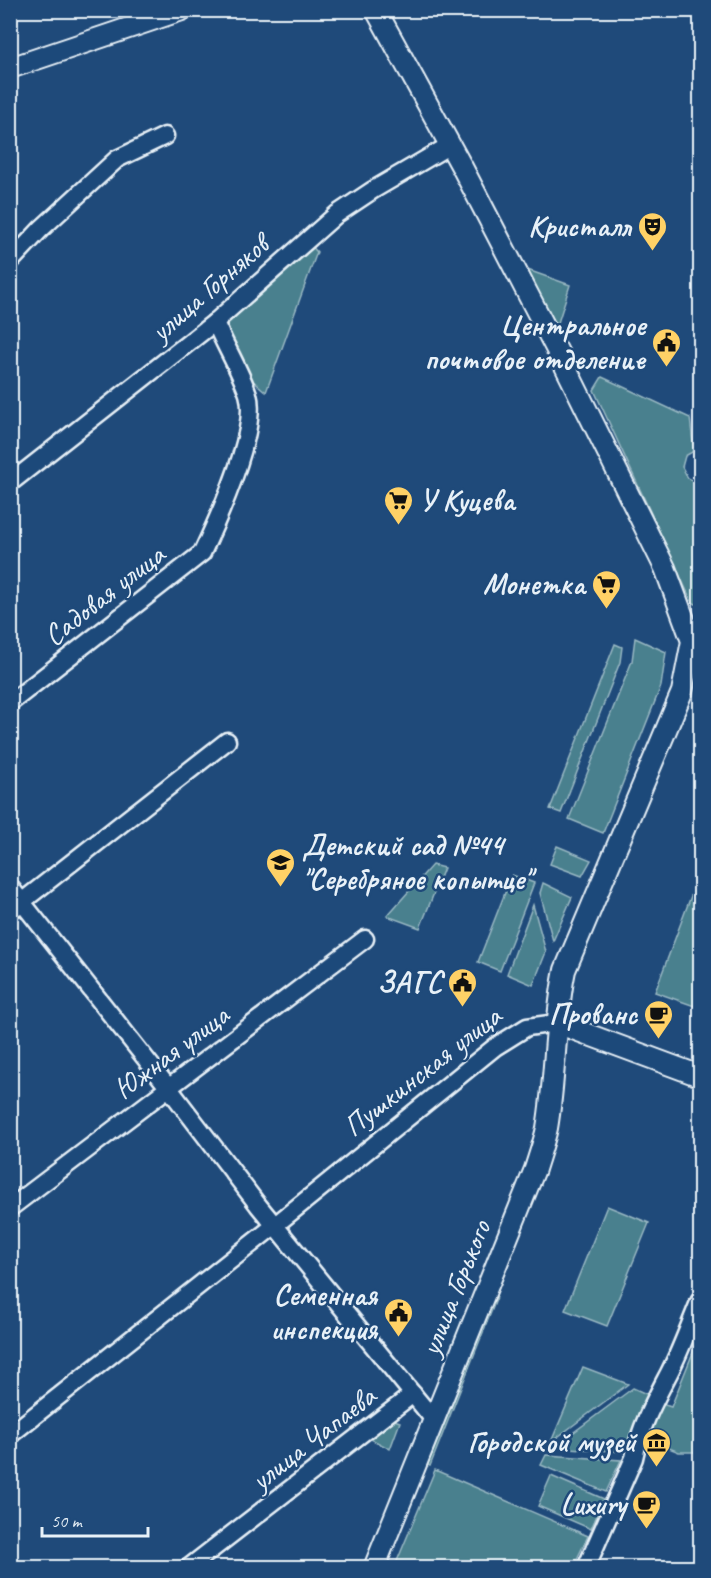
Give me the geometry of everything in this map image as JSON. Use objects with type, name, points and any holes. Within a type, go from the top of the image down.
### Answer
[{"type":"street","points":[[10,68],[182,10]]},
{"type":"street","points":[[376,10],[450,145],[557,350],[696,636],[682,692],[565,970],[558,998],[557,1023],[700,1076]]},
{"type":"street","points":[[10,262],[41,229],[117,159],[165,136]]},
{"type":"street","name":"улица Горняков","points":[[10,483],[215,322],[337,214],[450,145]]},
{"type":"street","name":"Садовая улица","points":[[10,703],[202,553],[218,521],[241,455],[249,420],[248,396],[215,322]]},
{"type":"street","points":[[16,906],[227,741]]},
{"type":"street","points":[[10,887],[16,906],[168,1088],[274,1226],[434,1420]]},
{"type":"street","name":"Южная улица","points":[[10,1208],[365,939]]},
{"type":"street","name":"Пушкинская улица","points":[[10,1435],[495,1047],[527,1027],[557,1023]]},
{"type":"street","name":"улица Горького","points":[[380,1566],[434,1420],[535,1169],[546,1131],[552,1093],[557,1023]]},
{"type":"street","points":[[586,1568],[629,1469],[637,1441],[700,1300]]},
{"type":"street","name":"улица Чапаева","points":[[188,1568],[413,1394]]},
{"type":"green space","points":[[309,243],[317,252],[266,392],[251,379],[239,360],[226,329],[231,314]]},
{"type":"green space","points":[[522,268],[570,285],[556,329]]},
{"type":"green space","points":[[602,377],[690,418],[694,451],[685,456],[682,467],[688,478],[698,483],[700,606],[692,602],[594,390]]},
{"type":"green space","points":[[635,638],[666,652],[661,686],[603,833],[569,819],[632,661]]},
{"type":"green space","points":[[615,644],[622,647],[620,662],[561,813],[550,809]]},
{"type":"green space","points":[[557,846],[591,860],[582,876],[550,864]]},
{"type":"green space","points":[[432,865],[444,868],[420,928],[387,916]]},
{"type":"green space","points":[[700,872],[700,1008],[655,992]]},
{"type":"green space","points":[[512,875],[534,883],[500,971],[478,962]]},
{"type":"green space","points":[[543,883],[572,897],[553,941],[540,893]]},
{"type":"green space","points":[[533,905],[546,952],[533,985],[507,974]]},
{"type":"green space","points":[[607,1206],[649,1223],[607,1326],[565,1310]]},
{"type":"green space","points":[[489,1294],[495,1294],[497,1297],[430,1466],[422,1463]]},
{"type":"green space","points":[[700,1335],[700,1452],[679,1452],[644,1438],[659,1403],[671,1407]]},
{"type":"green space","points":[[583,1367],[628,1384],[551,1442]]},
{"type":"green space","points":[[633,1388],[651,1396],[624,1452],[554,1447]]},
{"type":"green space","points":[[394,1420],[400,1422],[390,1449],[371,1439]]},
{"type":"green space","points":[[546,1455],[621,1460],[606,1492],[541,1465]]},
{"type":"green space","points":[[435,1470],[588,1536],[573,1567],[395,1566]]},
{"type":"green space","points":[[551,1476],[604,1499],[591,1529],[538,1506]]},
{"type":"place","name":"Кристалл","points":[[652,252]]},
{"type":"place","name":"Центральное почтовое отделение","points":[[666,368]]},
{"type":"place","name":"У Куцева","points":[[398,526]]},
{"type":"place","name":"Монетка","points":[[606,610]]},
{"type":"place","name":"Детский сад №44 \"Серебряное копытце\"","points":[[281,888]]},
{"type":"place","name":"ЗАГС","points":[[463,1008]]},
{"type":"place","name":"Прованс","points":[[658,1040]]},
{"type":"place","name":"Семенная инспекция","points":[[398,1338]]},
{"type":"place","name":"Городской музей","points":[[657,1468]]},
{"type":"place","name":"Luxury","points":[[647,1530]]}]
